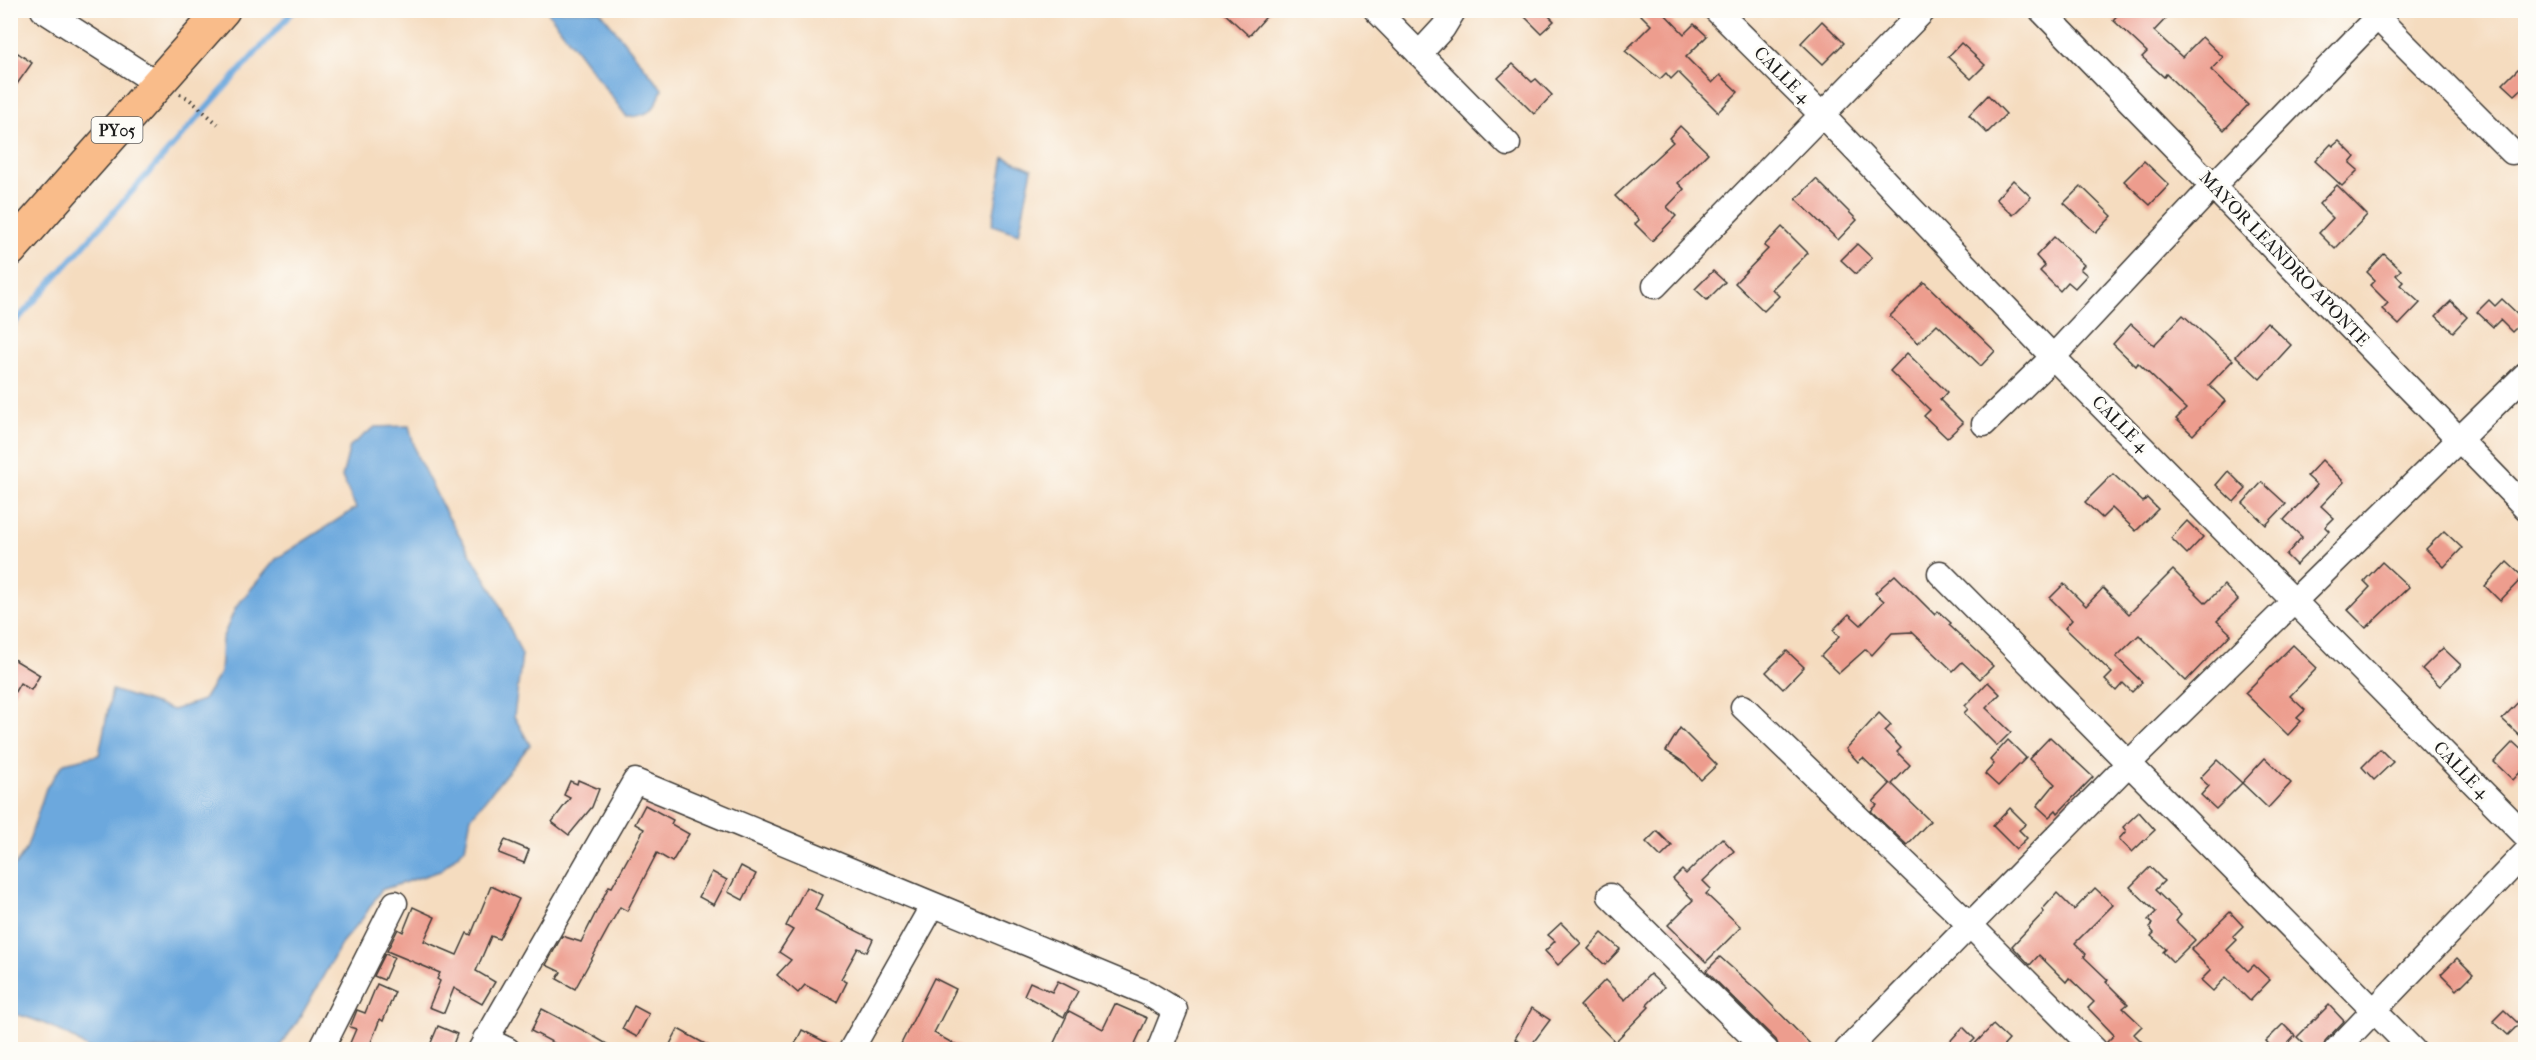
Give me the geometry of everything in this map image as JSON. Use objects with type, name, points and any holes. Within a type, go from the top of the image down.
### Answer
[{"type":"highway","name":"PY05","points":[[10,250],[223,10]]},
{"type":"street","points":[[43,10],[158,84]]},
{"type":"street","points":[[1376,10],[1508,144]]},
{"type":"street","points":[[1419,54],[1443,28],[1454,10]]},
{"type":"street","name":"CALLE 4","points":[[1716,10],[1824,116],[2053,357],[2295,599],[2526,836]]},
{"type":"street","points":[[1655,286],[1824,116],[1924,10]]},
{"type":"street","name":"MAYOR LEANDRO APONTE","points":[[2041,10],[2526,507]]},
{"type":"street","points":[[1984,423],[2053,357],[2377,13],[2512,152]]},
{"type":"street","points":[[1846,1050],[2129,763],[2526,374]]},
{"type":"street","points":[[1940,573],[2413,1050]]},
{"type":"street","points":[[1743,707],[1970,925],[2095,1050]]},
{"type":"street","points":[[508,1050],[482,1045],[635,781],[1148,993],[1175,1010],[1160,1050]]},
{"type":"street","points":[[2336,1050],[2373,1008],[2526,852]]},
{"type":"street","points":[[1610,896],[1766,1050]]},
{"type":"street","points":[[321,1050],[395,903]]},
{"type":"street","points":[[851,1050],[933,905]]},
{"type":"path","points":[[188,98],[218,124]]},
{"type":"water","points":[[547,11],[600,11],[662,89],[654,107],[641,115],[627,117]]},
{"type":"water","points":[[1004,157],[1032,169],[1019,234],[992,225]]},
{"type":"water","points":[[409,426],[417,456],[446,513],[496,596],[522,655],[514,716],[530,745],[471,817],[465,848],[440,871],[381,890],[363,918],[343,941],[298,1021],[278,1049],[88,1049],[51,1026],[11,1013],[11,871],[26,850],[46,788],[64,763],[99,755],[112,690],[173,710],[203,700],[220,673],[222,639],[236,607],[276,559],[356,508],[342,477],[350,446],[375,427]]},
{"type":"building","points":[[1221,10],[1272,10],[1249,36]]},
{"type":"building","points":[[1518,10],[1543,10],[1554,21],[1541,33]]},
{"type":"building","points":[[1636,10],[1661,10],[1684,34],[1694,24],[1707,36],[1686,57],[1712,83],[1720,75],[1738,92],[1718,112],[1678,72],[1671,79],[1666,73],[1660,79],[1625,51],[1651,25]]},
{"type":"building","points":[[2122,10],[2174,10],[2154,31],[2182,57],[2202,37],[2223,57],[2211,70],[2248,105],[2224,130],[2166,74],[2164,77],[2142,57],[2147,52],[2113,20]]},
{"type":"building","points":[[1822,21],[1844,43],[1823,64],[1801,43]]},
{"type":"building","points":[[1961,43],[1985,65],[1971,79],[1948,57]]},
{"type":"building","points":[[18,53],[32,63],[10,94],[10,64]]},
{"type":"building","points":[[2526,61],[2526,85],[2515,95],[2503,84]]},
{"type":"building","points":[[1513,64],[1532,82],[1536,79],[1552,95],[1534,114],[1498,78]]},
{"type":"building","points":[[1988,95],[2006,114],[1987,133],[1969,115]]},
{"type":"building","points":[[1680,126],[1708,153],[1678,183],[1684,189],[1667,207],[1676,216],[1652,241],[1635,224],[1639,220],[1615,196],[1673,142],[1669,138]]},
{"type":"building","points":[[2339,141],[2355,157],[2350,163],[2358,170],[2342,186],[2315,161],[2331,144],[2333,146]]},
{"type":"building","points":[[2144,161],[2169,185],[2150,205],[2124,181]]},
{"type":"building","points":[[1816,179],[1857,220],[1838,240],[1796,199]]},
{"type":"building","points":[[2013,180],[2031,197],[2013,215],[1996,199]]},
{"type":"building","points":[[2337,185],[2367,215],[2335,249],[2319,233],[2333,218],[2319,204]]},
{"type":"building","points":[[2081,186],[2112,216],[2096,233],[2064,203]]},
{"type":"building","points":[[1782,227],[1808,253],[1772,289],[1779,296],[1764,311],[1735,283],[1768,249],[1764,246]]},
{"type":"building","points":[[2054,237],[2084,265],[2080,269],[2087,275],[2075,288],[2068,282],[2060,291],[2040,271],[2045,266],[2036,256]]},
{"type":"building","points":[[1857,244],[1872,258],[1856,274],[1841,260]]},
{"type":"building","points":[[2384,254],[2401,270],[2396,275],[2403,282],[2400,285],[2420,303],[2399,325],[2382,309],[2388,303],[2370,285],[2375,280],[2367,272]]},
{"type":"building","points":[[1713,271],[1725,282],[1707,300],[1695,289]]},
{"type":"building","points":[[1924,282],[1995,351],[1981,366],[1937,324],[1918,343],[1890,316]]},
{"type":"building","points":[[2502,299],[2524,320],[2512,332],[2500,320],[2493,327],[2477,312],[2489,300],[2495,306]]},
{"type":"building","points":[[2451,301],[2467,317],[2453,332],[2436,316]]},
{"type":"building","points":[[2183,315],[2233,360],[2209,385],[2225,401],[2193,435],[2176,419],[2186,409],[2138,363],[2136,366],[2113,344],[2131,324],[2154,345]]},
{"type":"building","points":[[2267,322],[2291,345],[2260,379],[2236,356]]},
{"type":"building","points":[[1907,353],[1947,392],[1940,400],[1963,423],[1947,438],[1924,416],[1930,410],[1890,371]]},
{"type":"building","points":[[2322,460],[2344,482],[2321,506],[2334,518],[2325,527],[2329,531],[2296,565],[2286,555],[2302,537],[2284,520],[2317,485],[2307,476]]},
{"type":"building","points":[[2228,471],[2246,489],[2234,502],[2216,485]]},
{"type":"building","points":[[2113,474],[2143,502],[2147,498],[2158,509],[2136,531],[2112,508],[2102,518],[2085,502]]},
{"type":"building","points":[[2262,482],[2286,504],[2266,525],[2243,503]]},
{"type":"building","points":[[2187,521],[2203,537],[2187,554],[2171,538]]},
{"type":"building","points":[[2444,531],[2462,548],[2444,567],[2426,549]]},
{"type":"building","points":[[2382,562],[2409,587],[2366,628],[2348,610],[2370,587],[2364,581]]},
{"type":"building","points":[[2507,562],[2523,577],[2500,601],[2485,586]]},
{"type":"building","points":[[2173,570],[2206,603],[2224,585],[2238,600],[2217,621],[2231,634],[2186,681],[2139,635],[2116,657],[2142,682],[2132,692],[2123,683],[2116,691],[2105,680],[2112,673],[2065,628],[2072,620],[2050,598],[2064,584],[2086,606],[2103,588],[2129,614]]},
{"type":"building","points":[[1895,575],[1935,615],[1938,611],[1951,623],[1949,625],[1993,666],[1980,679],[1962,662],[1953,671],[1912,632],[1892,633],[1872,655],[1866,649],[1839,673],[1821,656],[1839,637],[1833,630],[1849,614],[1861,625],[1884,601],[1875,593]]},
{"type":"building","points":[[2293,645],[2317,668],[2290,696],[2305,710],[2297,718],[2301,721],[2288,735],[2245,693]]},
{"type":"building","points":[[2443,648],[2461,665],[2440,686],[2422,669]]},
{"type":"building","points":[[1787,651],[1804,667],[1783,689],[1766,672]]},
{"type":"building","points":[[10,657],[40,675],[31,690],[20,683],[10,700]]},
{"type":"building","points":[[1988,682],[2000,694],[1986,708],[2011,732],[1997,746],[1964,713],[1968,709],[1965,706]]},
{"type":"building","points":[[2526,694],[2526,741],[2502,719]]},
{"type":"building","points":[[1879,713],[1891,725],[1885,731],[1901,748],[1897,752],[1910,765],[1892,784],[1930,821],[1907,845],[1871,811],[1877,805],[1873,802],[1890,784],[1863,758],[1858,762],[1846,749]]},
{"type":"building","points":[[1680,728],[1717,765],[1701,780],[1685,763],[1666,751]]},
{"type":"building","points":[[2050,737],[2093,777],[2058,813],[2056,810],[2049,817],[2037,806],[2055,784],[2029,759]]},
{"type":"building","points":[[2008,740],[2026,758],[1998,786],[1985,774],[1994,764],[1990,760]]},
{"type":"building","points":[[2513,742],[2526,754],[2526,766],[2513,780],[2494,762]]},
{"type":"building","points":[[2380,749],[2393,762],[2374,780],[2362,767]]},
{"type":"building","points":[[2265,758],[2291,783],[2268,808],[2242,783]]},
{"type":"building","points":[[2217,760],[2242,783],[2216,809],[2201,795],[2209,786],[2200,778]]},
{"type":"building","points":[[578,780],[599,789],[592,807],[569,835],[552,822],[570,798],[564,795],[570,781],[577,784]]},
{"type":"building","points":[[645,805],[673,820],[671,824],[689,834],[672,862],[657,853],[627,911],[620,907],[575,989],[557,979],[561,972],[546,965],[562,936],[581,942],[609,886],[612,887],[644,829],[635,824]]},
{"type":"building","points":[[2010,808],[2026,824],[2019,830],[2027,838],[2016,849],[1993,826]]},
{"type":"building","points":[[2139,812],[2155,830],[2132,852],[2119,839],[2126,831],[2123,827]]},
{"type":"building","points":[[1657,831],[1672,846],[1661,857],[1646,842]]},
{"type":"building","points":[[1722,838],[1734,851],[1703,881],[1711,889],[1706,894],[1741,927],[1706,962],[1668,925],[1693,900],[1673,879],[1682,870],[1686,874]]},
{"type":"building","points":[[505,840],[529,850],[524,863],[499,853]]},
{"type":"building","points":[[741,866],[756,874],[743,900],[728,892]]},
{"type":"building","points":[[2150,867],[2164,881],[2155,890],[2181,915],[2176,921],[2195,940],[2173,962],[2163,952],[2166,949],[2151,936],[2154,933],[2149,927],[2152,924],[2148,920],[2156,912],[2130,887]]},
{"type":"building","points":[[712,872],[727,880],[714,905],[699,897]]},
{"type":"building","points":[[491,886],[519,899],[499,939],[491,936],[476,971],[495,982],[482,1004],[454,988],[444,1013],[429,1007],[440,981],[437,979],[440,973],[387,951],[398,929],[403,932],[413,907],[435,917],[424,941],[457,955],[467,933],[471,935]]},
{"type":"building","points":[[806,887],[822,895],[815,910],[873,939],[867,952],[858,948],[841,979],[847,982],[837,1002],[805,985],[798,993],[777,975],[791,960],[779,952],[793,930],[786,926]]},
{"type":"building","points":[[2095,888],[2113,905],[2075,943],[2086,954],[2084,957],[2108,980],[2106,982],[2128,1004],[2123,1008],[2142,1026],[2134,1034],[2150,1050],[2109,1050],[2107,1042],[2114,1035],[2088,1008],[2094,1002],[2069,978],[2066,982],[2039,955],[2030,965],[2012,946],[2044,912],[2042,910],[2057,893],[2074,910]]},
{"type":"building","points":[[2230,912],[2243,926],[2233,936],[2237,940],[2227,950],[2248,971],[2254,965],[2270,980],[2250,1001],[2226,977],[2213,991],[2201,980],[2211,970],[2191,950]]},
{"type":"building","points":[[1561,923],[1581,943],[1558,965],[1545,951],[1555,941],[1548,935]]},
{"type":"building","points":[[1602,933],[1620,949],[1605,965],[1588,949]]},
{"type":"building","points":[[385,954],[394,957],[384,980],[374,976]]},
{"type":"building","points":[[1720,957],[1760,993],[1816,1050],[1780,1050],[1776,1040],[1706,971]]},
{"type":"building","points":[[2457,958],[2473,974],[2457,990],[2441,974]]},
{"type":"building","points":[[1650,974],[1664,987],[1647,1005],[1649,1007],[1615,1042],[1580,1006],[1605,980],[1625,1000]]},
{"type":"building","points":[[934,978],[956,989],[934,1033],[965,1050],[911,1050],[901,1044]]},
{"type":"building","points":[[1058,981],[1078,991],[1064,1017],[1024,995],[1030,982],[1052,992]]},
{"type":"building","points":[[377,984],[395,992],[383,1021],[380,1019],[368,1050],[347,1050],[356,1029],[350,1027],[357,1010],[365,1013]]},
{"type":"building","points":[[1115,1004],[1147,1018],[1132,1050],[1061,1050],[1053,1045],[1069,1011],[1103,1029]]},
{"type":"building","points":[[2329,1005],[2344,1021],[2326,1040],[2322,1050],[2310,1050],[2297,1037]]},
{"type":"building","points":[[634,1006],[649,1014],[637,1037],[622,1029]]},
{"type":"building","points":[[1532,1008],[1550,1020],[1529,1048],[1515,1039]]},
{"type":"building","points":[[542,1009],[617,1050],[567,1050],[531,1031]]},
{"type":"building","points":[[2504,1010],[2519,1024],[2508,1035],[2493,1021]]},
{"type":"building","points":[[2283,1024],[2295,1036],[2282,1050],[2274,1050],[2266,1041]]},
{"type":"building","points":[[1993,1025],[2009,1040],[2000,1050],[1969,1050]]},
{"type":"building","points":[[438,1026],[457,1034],[451,1050],[428,1050]]},
{"type":"building","points":[[1963,1027],[1975,1039],[1964,1050],[1942,1050]]},
{"type":"building","points":[[678,1029],[716,1050],[667,1050]]},
{"type":"building","points":[[802,1030],[837,1048],[837,1050],[792,1050]]},
{"type":"waterway","points":[[10,328],[294,10]]}]
